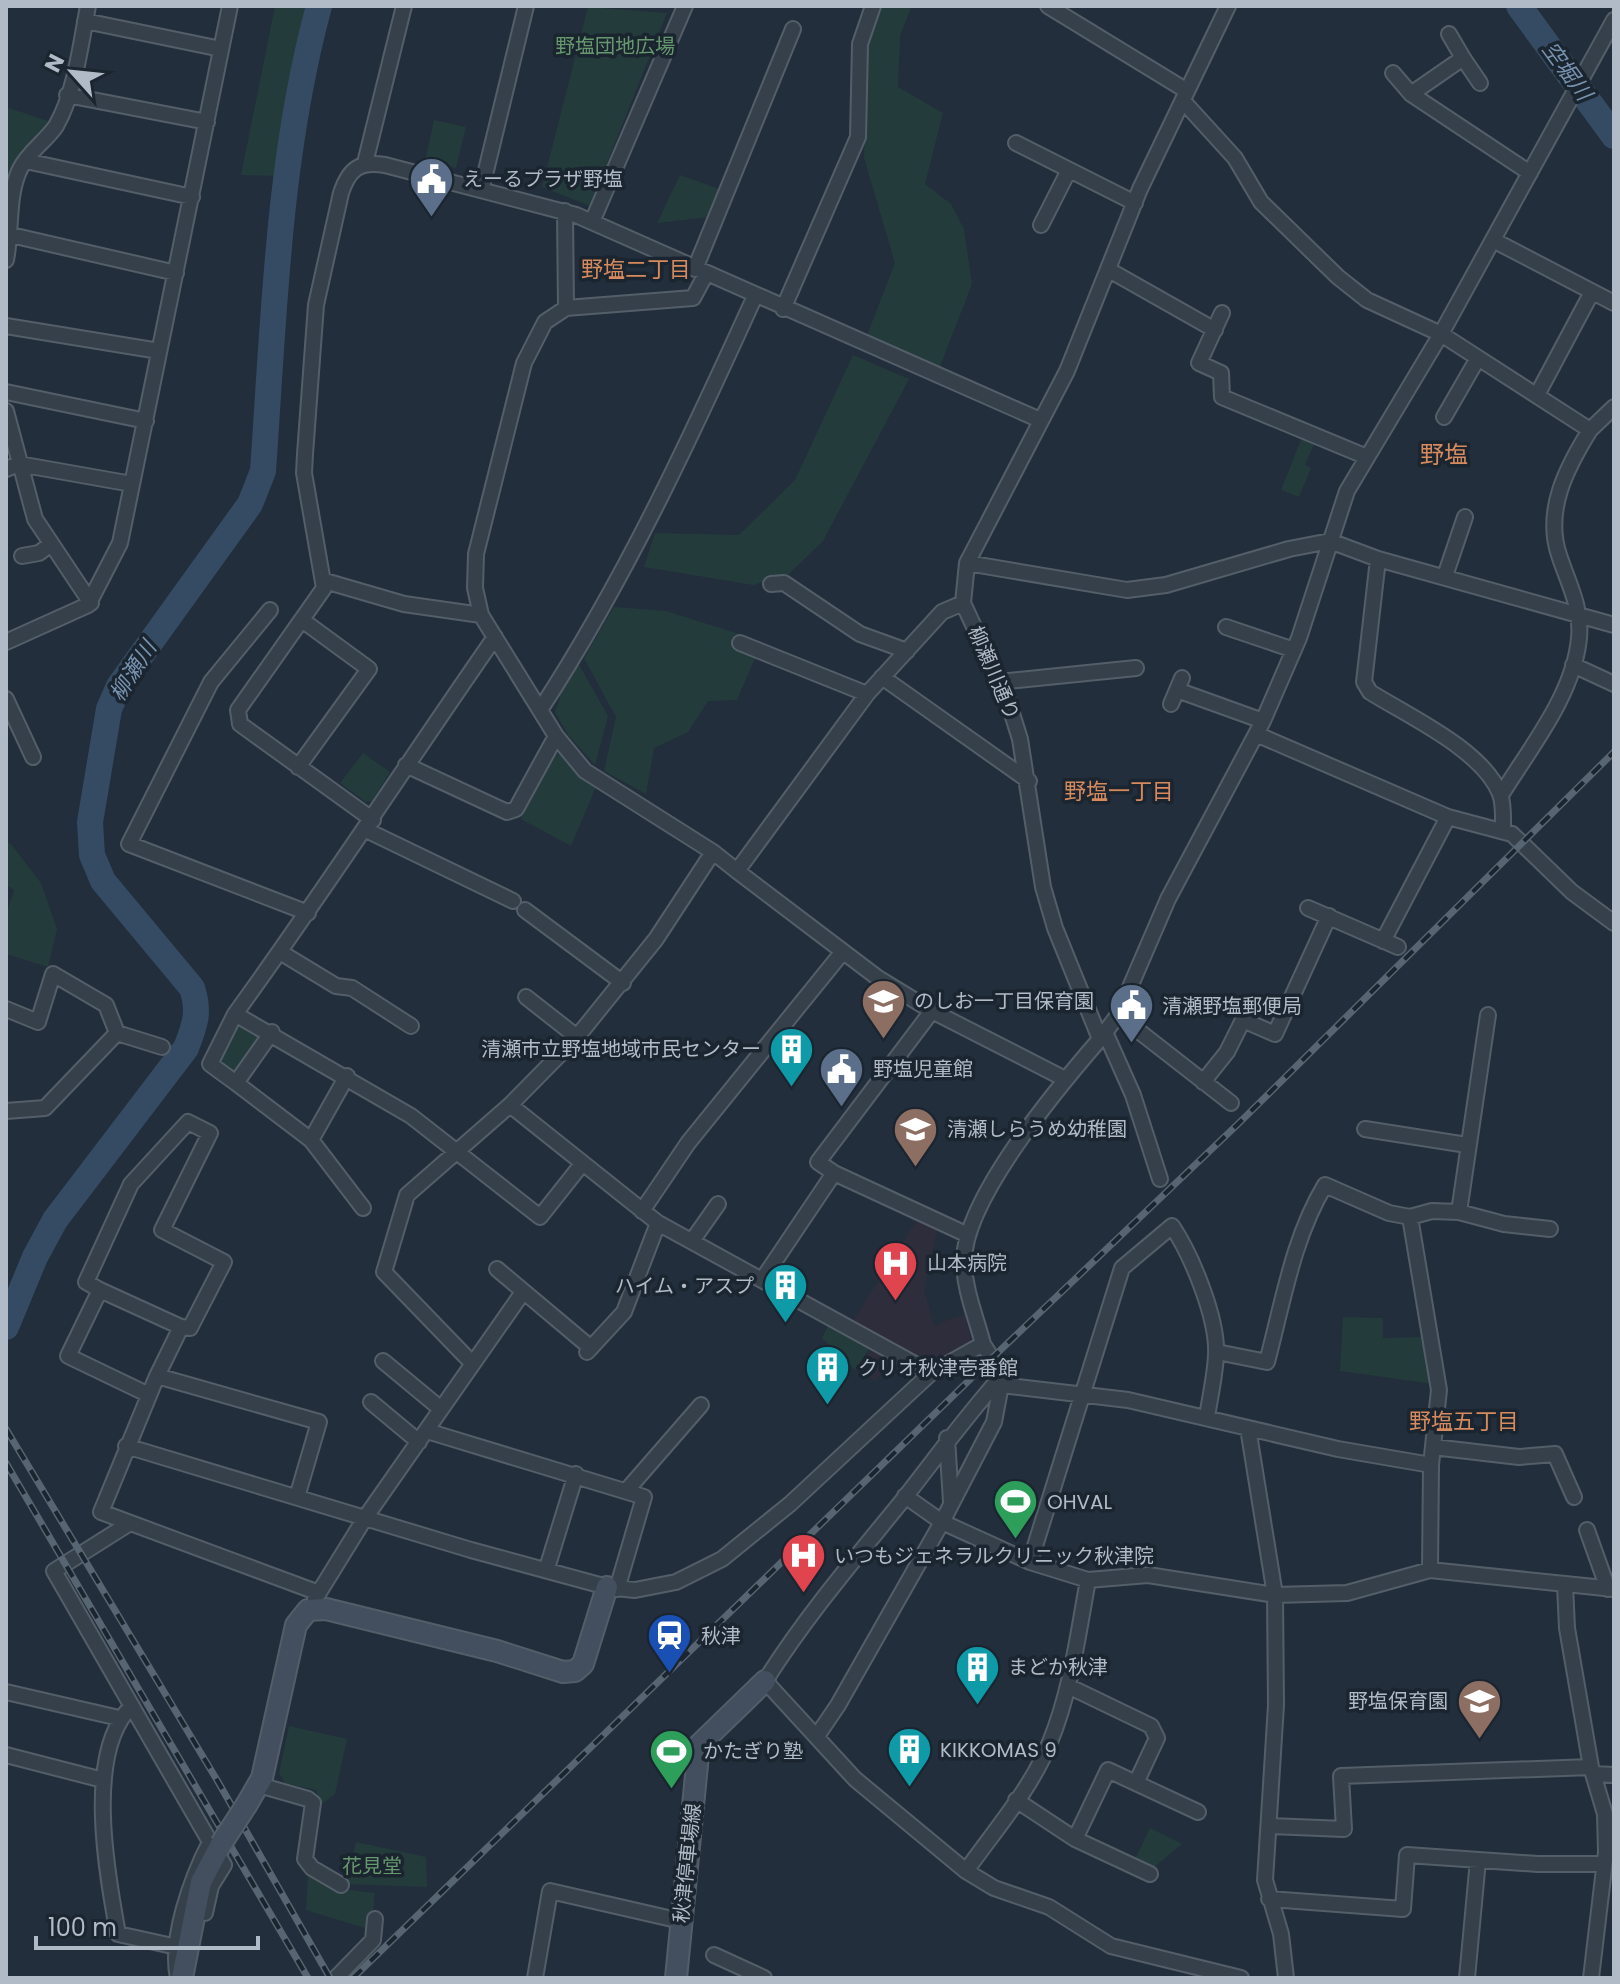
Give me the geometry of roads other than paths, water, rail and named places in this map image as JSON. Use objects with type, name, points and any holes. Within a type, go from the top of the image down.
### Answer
[{"type":"street","points":[[6,642],[91,603],[120,543],[230,6]]},
{"type":"street","points":[[404,6],[365,163],[346,176],[316,305],[304,473],[325,581],[302,620],[238,710],[240,724],[370,825],[513,901]]},
{"type":"street","points":[[482,187],[526,6]]},
{"type":"street","points":[[592,222],[685,6]]},
{"type":"street","points":[[783,309],[858,137],[860,44],[873,6]]},
{"type":"street","points":[[1048,6],[1185,96],[1235,158],[1261,202],[1338,277],[1367,300],[1441,334],[1590,430]]},
{"type":"street","name":"柳瀬川通り","points":[[1160,1179],[1133,1095],[1055,928],[1043,887],[1029,781],[1020,739],[999,682],[963,603],[967,563],[1067,371],[1135,203],[1228,6]]},
{"type":"street","points":[[6,260],[11,235],[12,192],[26,161],[56,126],[67,95],[86,13],[221,49]]},
{"type":"street","points":[[817,1736],[838,1705],[942,1522],[994,1422],[1001,1381],[983,1344],[967,1285],[964,1260],[968,1235],[1010,1153],[1118,1015],[1168,899],[1259,728],[1294,650],[1347,491],[1441,334],[1614,20]]},
{"type":"street","points":[[793,29],[700,271],[693,298],[566,308],[545,322],[524,363],[476,554],[475,588],[481,615],[556,736],[585,771],[713,852],[841,954],[932,1011],[1065,1079]]},
{"type":"street","points":[[1449,34],[1480,83]]},
{"type":"street","points":[[1411,94],[1463,58]]},
{"type":"street","points":[[1393,73],[1411,94],[1530,173]]},
{"type":"street","points":[[67,95],[207,122]]},
{"type":"street","points":[[1016,143],[1135,203]]},
{"type":"street","points":[[26,161],[192,197]]},
{"type":"street","points":[[365,163],[482,187],[565,211],[1040,420]]},
{"type":"street","points":[[1041,225],[1069,170]]},
{"type":"street","points":[[565,211],[566,308]]},
{"type":"street","points":[[11,235],[176,273]]},
{"type":"street","points":[[1493,240],[1614,303]]},
{"type":"street","points":[[1109,270],[1215,330]]},
{"type":"street","points":[[1537,395],[1592,292]]},
{"type":"street","points":[[540,710],[575,656],[666,492],[755,296]]},
{"type":"street","points":[[1222,313],[1199,363],[1221,373],[1222,397],[1367,457]]},
{"type":"street","points":[[6,326],[159,351]]},
{"type":"street","points":[[1444,417],[1478,358]]},
{"type":"street","points":[[6,392],[146,421]]},
{"type":"street","points":[[1501,795],[1555,706],[1573,665],[1579,638],[1578,613],[1572,585],[1558,553],[1555,524],[1559,488],[1590,430],[1614,407]]},
{"type":"street","points":[[6,411],[13,466],[35,519],[91,603]]},
{"type":"street","points":[[13,466],[132,484]]},
{"type":"street","points":[[1445,576],[1465,517]]},
{"type":"street","points":[[967,563],[1127,590],[1166,585],[1289,549],[1330,541],[1378,559],[1614,625]]},
{"type":"street","points":[[22,556],[39,553],[51,544]]},
{"type":"street","points":[[1378,559],[1364,682],[1370,692],[1433,729],[1482,768],[1501,795],[1503,831]]},
{"type":"street","points":[[325,581],[404,604],[481,615]]},
{"type":"street","points":[[771,584],[784,583],[860,634],[907,651]]},
{"type":"street","points":[[737,871],[867,694],[942,612],[963,603]]},
{"type":"street","points":[[270,610],[211,682],[129,844],[308,913]]},
{"type":"street","points":[[298,767],[369,669],[302,620]]},
{"type":"street","points":[[1226,627],[1294,650]]},
{"type":"street","points":[[363,1208],[311,1140],[210,1064],[235,1014],[370,825],[406,765],[495,637]]},
{"type":"street","points":[[740,643],[867,694]]},
{"type":"street","points":[[1573,665],[1614,684]]},
{"type":"street","points":[[999,682],[1136,668]]},
{"type":"street","points":[[882,677],[1029,781]]},
{"type":"street","points":[[1177,691],[1448,817],[1512,834],[1572,892],[1614,923]]},
{"type":"street","points":[[6,699],[33,757]]},
{"type":"street","points":[[406,765],[507,812],[516,809],[556,736]]},
{"type":"street","points":[[1383,941],[1448,817]]},
{"type":"street","points":[[471,1362],[384,1272],[407,1195],[510,1105],[577,1037],[623,983],[713,852]]},
{"type":"street","points":[[1308,908],[1398,947]]},
{"type":"street","points":[[525,910],[623,983]]},
{"type":"street","points":[[1203,1082],[1227,1052],[1243,1020],[1275,1034],[1329,916]]},
{"type":"street","points":[[280,952],[336,986],[352,988],[411,1026]]},
{"type":"street","points":[[642,1211],[688,1143],[841,954]]},
{"type":"street","points":[[6,1009],[38,1022],[53,974],[106,1005],[117,1033]]},
{"type":"street","points":[[526,997],[577,1037]]},
{"type":"street","points":[[932,1011],[818,1162],[834,1173],[968,1235]]},
{"type":"street","points":[[235,1014],[347,1076],[459,1151],[540,1217],[582,1164]]},
{"type":"street","points":[[1118,1015],[1231,1103]]},
{"type":"street","points":[[1459,1212],[1488,1015]]},
{"type":"street","points":[[236,1083],[272,1032]]},
{"type":"street","points":[[117,1033],[162,1047]]},
{"type":"street","points":[[6,1111],[45,1108],[117,1033]]},
{"type":"street","points":[[311,1140],[347,1076]]},
{"type":"street","points":[[510,1105],[658,1223],[931,1373]]},
{"type":"street","points":[[188,1122],[210,1133],[162,1230],[224,1262],[190,1328],[181,1327],[100,1290],[86,1282],[131,1184],[188,1122]]},
{"type":"street","points":[[1365,1129],[1467,1145]]},
{"type":"street","points":[[762,1280],[834,1173]]},
{"type":"street","points":[[1217,1352],[1267,1362],[1308,1213],[1325,1185],[1389,1213],[1410,1217],[1432,1211],[1459,1212],[1504,1224],[1550,1229]]},
{"type":"street","points":[[692,1241],[718,1204]]},
{"type":"street","points":[[1410,1217],[1439,1390],[1431,1465],[1430,1570]]},
{"type":"street","points":[[497,1269],[589,1350],[624,1312],[658,1223]]},
{"type":"street","points":[[1030,1562],[1122,1268],[1172,1226],[1195,1266],[1217,1352],[1207,1417]]},
{"type":"street","points":[[100,1290],[68,1356],[147,1394]]},
{"type":"street","points":[[182,1978],[175,1962],[190,1886],[259,1785],[296,1625],[471,1362],[523,1292]]},
{"type":"street","points":[[181,1327],[147,1394],[101,1512],[326,1609],[407,1628],[563,1672],[575,1671],[583,1664],[644,1497],[576,1474],[423,1436],[371,1402]]},
{"type":"street","points":[[126,1446],[612,1588],[659,1587],[722,1559],[790,1504],[931,1373],[983,1344]]},
{"type":"street","points":[[383,1361],[441,1409]]},
{"type":"street","points":[[157,1376],[319,1422],[297,1497]]},
{"type":"street","points":[[1001,1381],[1035,1392],[1081,1393],[1431,1465]]},
{"type":"street","points":[[1001,1381],[947,1438],[905,1496],[799,1627],[765,1681],[885,1806],[966,1871],[994,1888],[1049,1907],[1111,1946],[1241,1978]]},
{"type":"street","points":[[627,1490],[701,1405]]},
{"type":"street","points":[[1248,1428],[1275,1595],[1276,1705],[1265,1880],[1281,1934],[1286,1978]]},
{"type":"street","points":[[947,1438],[951,1502]]},
{"type":"street","points":[[1433,1447],[1519,1457],[1555,1454],[1574,1497]]},
{"type":"street","points":[[547,1568],[576,1474]]},
{"type":"street","points":[[905,1496],[942,1522],[1030,1562],[1088,1580],[1148,1575],[1275,1595],[1347,1593],[1430,1570],[1475,1572],[1611,1589],[1587,1530]]},
{"type":"street","points":[[130,1523],[54,1571],[216,1848]]},
{"type":"street","points":[[966,1871],[1016,1800],[1049,1745],[1068,1686],[1088,1580]]},
{"type":"street","points":[[1565,1585],[1567,1628],[1593,1770],[1605,1814],[1604,1864],[1591,1978]]},
{"type":"street","name":"秋津停車場線","points":[[676,1978],[699,1745],[765,1681]]},
{"type":"street","points":[[1068,1686],[1151,1726],[1157,1738],[1136,1783]]},
{"type":"street","points":[[6,1692],[119,1718]]},
{"type":"street","points":[[132,1706],[119,1718],[103,1780],[105,1861],[118,1934],[177,1947]]},
{"type":"street","points":[[6,1755],[103,1780]]},
{"type":"street","points":[[1075,1839],[1108,1770],[1198,1812]]},
{"type":"street","points":[[1270,1826],[1344,1829],[1341,1776],[1593,1770],[1614,1775]]},
{"type":"street","points":[[259,1785],[313,1803],[305,1859],[312,1868],[341,1885]]},
{"type":"street","points":[[1016,1800],[1075,1839],[1150,1874]]},
{"type":"street","points":[[182,1978],[201,1882],[216,1848]]},
{"type":"street","points":[[1269,1899],[1403,1909],[1407,1855],[1604,1864]]},
{"type":"street","points":[[1467,1978],[1478,1860]]},
{"type":"street","points":[[535,1978],[550,1891],[681,1921]]},
{"type":"street","points":[[338,1976],[373,1940],[375,1919]]},
{"type":"street","points":[[714,1955],[764,1978]]},
{"type":"waterway","name":"柳瀬川","points":[[6,1327],[35,1257],[55,1220],[186,1048],[194,1025],[196,1004],[192,988],[103,881],[92,855],[90,822],[109,709],[119,686],[250,504],[263,471],[286,179],[305,63],[319,6]]},
{"type":"waterway","name":"空堀川","points":[[1519,6],[1614,136]]},
{"type":"railway","points":[[353,1978],[991,1359],[1238,1124],[1614,752]]},
{"type":"railway","points":[[6,1429],[217,1780],[330,1978]]},
{"type":"railway","points":[[6,1463],[308,1978]]},
{"type":"place","name":"えーるプラザ野塩","points":[[432,218]]},
{"type":"place","name":"のしお一丁目保育園","points":[[883,1040]]},
{"type":"place","name":"清瀬野塩郵便局","points":[[1131,1045]]},
{"type":"place","name":"清瀬市立野塩地域市民センター","points":[[792,1088]]},
{"type":"place","name":"野塩児童館","points":[[842,1108]]},
{"type":"place","name":"清瀬しらうめ幼稚園","points":[[916,1168]]},
{"type":"place","name":"山本病院","points":[[896,1302]]},
{"type":"place","name":"ハイム・アスプ","points":[[785,1325]]},
{"type":"place","name":"クリオ秋津壱番館","points":[[827,1407]]},
{"type":"place","name":"OHVAL","points":[[1016,1541]]},
{"type":"place","name":"いつもジェネラルクリニック秋津院","points":[[803,1595]]},
{"type":"place","name":"秋津","points":[[670,1675]]},
{"type":"place","name":"まどか秋津","points":[[977,1706]]},
{"type":"place","name":"野塩保育園","points":[[1479,1740]]},
{"type":"place","name":"KIKKOMAS 9","points":[[909,1789]]},
{"type":"place","name":"かたぎり塾","points":[[672,1790]]},
{"type":"district","name":"野塩二丁目","points":[[636,269]]},
{"type":"district","name":"野塩","points":[[1444,454]]},
{"type":"district","name":"野塩一丁目","points":[[1119,791]]},
{"type":"district","name":"野塩五丁目","points":[[1464,1421]]},
{"type":"park label","name":"野塩団地広場","points":[[615,46]]},
{"type":"park label","name":"花見堂","points":[[372,1866]]}]
